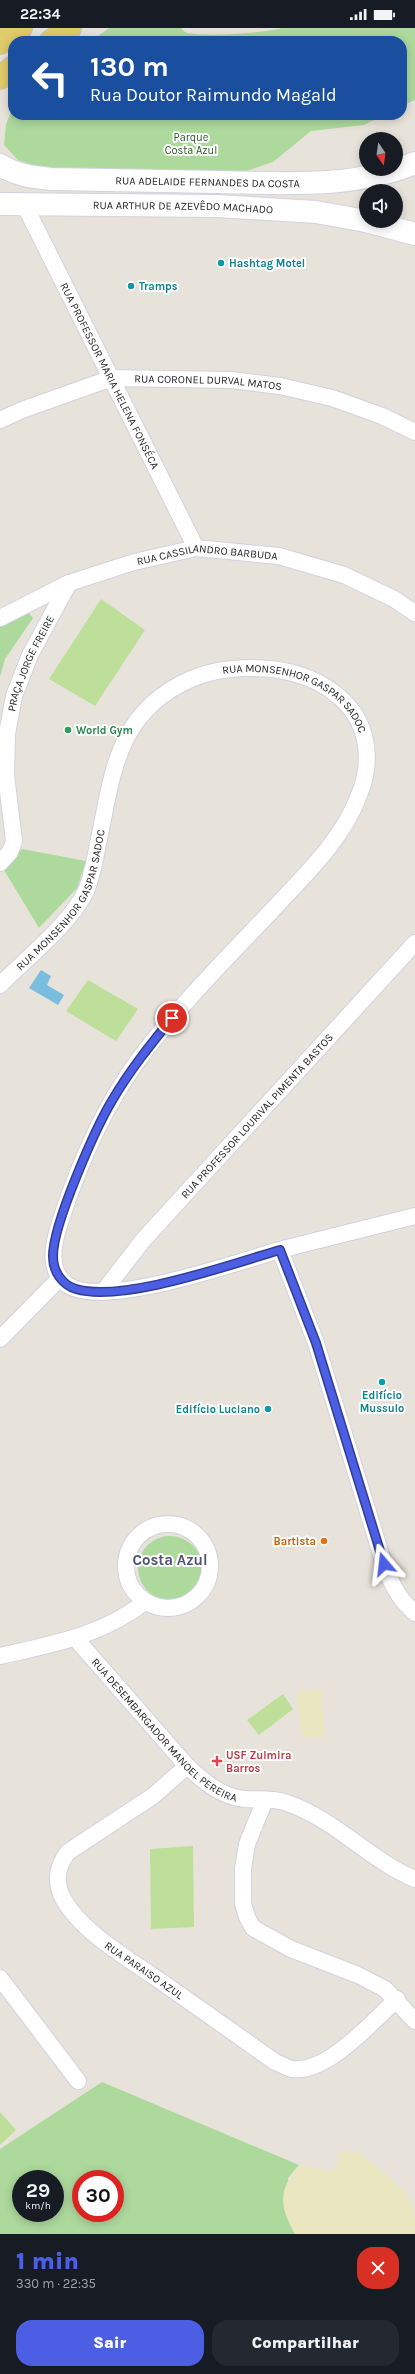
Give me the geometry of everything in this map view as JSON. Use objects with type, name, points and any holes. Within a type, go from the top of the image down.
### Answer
[{"type":"main road","points":[[10,36],[21,28]]},
{"type":"main road","points":[[58,36],[70,28]]},
{"type":"main road","points":[[0,78],[8,72]]},
{"type":"street","points":[[0,87],[8,75]]},
{"type":"street","name":"RUA ADELAIDE FERNANDES DA COSTA","points":[[403,168],[415,163]]},
{"type":"street","name":"RUA ADELAIDE FERNANDES DA COSTA","points":[[0,165],[10,171],[26,176],[51,179],[320,183],[366,176]]},
{"type":"street","name":"RUA ARTHUR DE AZEVÊDO MACHADO","points":[[0,204],[217,206],[316,212],[359,220]]},
{"type":"street","name":"RUA PROFESSOR MARIA HELENA FONSÉCA","points":[[24,204],[196,548]]},
{"type":"street","name":"RUA CORONEL DURVAL MATOS","points":[[0,420],[22,410],[112,378],[231,380],[280,386],[332,398],[382,416],[415,432]]},
{"type":"street","name":"RUA CASSILANDRO BARBUDA","points":[[0,618],[69,583],[134,562],[196,548],[279,556],[344,575],[394,599],[415,613]]},
{"type":"street","name":"PRAÇA JORGE FREIRE","points":[[0,863],[10,852],[14,840],[6,775],[7,734],[14,696],[30,655],[69,583]]},
{"type":"street","name":"RUA MONSENHOR GASPAR SADOC","points":[[0,985],[66,920],[86,890],[120,749],[132,726],[150,704],[176,686],[197,676],[218,671],[281,670],[308,677],[336,693],[357,717],[366,742],[366,769],[356,802],[343,826],[313,866],[172,1018],[138,1060],[112,1100],[88,1150],[62,1215],[54,1242],[53,1257],[60,1278]]},
{"type":"street","name":"RUA PROFESSOR LOURIVAL PIMENTA BASTOS","points":[[103,1292],[144,1240],[415,943]]},
{"type":"street","points":[[0,1339],[60,1278],[66,1284],[76,1289],[103,1292],[160,1284],[280,1250],[415,1216]]},
{"type":"street","points":[[280,1250],[316,1343],[384,1564],[393,1587],[407,1606],[415,1613]]},
{"type":"street","points":[[163,1524],[178,1525],[191,1531],[202,1541],[209,1554],[209,1576],[199,1595],[187,1604],[173,1608],[158,1607],[145,1602],[134,1592],[128,1579],[126,1564],[129,1550],[137,1538],[149,1529],[163,1524]]},
{"type":"street","points":[[0,1656],[76,1639],[131,1613],[145,1602]]},
{"type":"street","name":"RUA DESEMBARGADOR MANOEL PEREIRA","points":[[76,1639],[187,1766],[200,1778],[226,1794],[242,1799],[286,1802],[304,1810],[326,1822],[387,1866],[415,1879]]},
{"type":"street","name":"RUA PARAISO AZUL","points":[[187,1766],[153,1796],[68,1852],[60,1862],[58,1876],[63,1900],[74,1914],[120,1952],[275,2062],[292,2069],[312,2067],[328,2058],[397,1999]]},
{"type":"street","points":[[264,1800],[247,1844],[244,1862],[243,1904],[247,1917],[253,1928],[291,1949],[375,1983],[397,1999],[415,2021]]},
{"type":"street","points":[[0,1978],[78,2081]]},
{"type":"green space","points":[[109,28],[181,28],[187,33],[207,35],[249,33],[282,28],[415,28],[415,100],[407,104],[407,36],[98,36]]},
{"type":"green space","name":"Parque Costa Azul","points":[[8,119],[374,120],[364,125],[311,131],[273,162],[246,171],[45,169],[18,160],[4,145],[6,124]]},
{"type":"green space","points":[[101,599],[145,630],[95,706],[49,679]]},
{"type":"green space","points":[[27,611],[33,618],[5,659],[0,677],[0,625]]},
{"type":"green space","points":[[22,849],[86,861],[77,888],[39,928],[4,870]]},
{"type":"green space","points":[[88,980],[138,1009],[116,1041],[66,1011]]},
{"type":"green space","points":[[170,1536],[182,1538],[193,1545],[200,1556],[202,1568],[200,1580],[193,1591],[182,1598],[170,1600],[158,1598],[147,1591],[140,1580],[138,1568],[140,1556],[147,1545],[158,1538]]},
{"type":"green space","points":[[283,1694],[293,1709],[259,1735],[247,1720]]},
{"type":"green space","points":[[193,1846],[194,1927],[151,1929],[150,1849]]},
{"type":"green space","points":[[102,2082],[299,2165],[288,2178],[295,2234],[0,2234],[0,2149]]},
{"type":"green space","points":[[0,2112],[16,2130],[0,2145]]},
{"type":"sand","points":[[321,1689],[325,1736],[302,1738],[297,1692]]},
{"type":"sand","points":[[339,2152],[360,2153],[404,2190],[415,2212],[415,2234],[295,2234],[286,2215],[284,2206],[283,2198],[287,2183],[299,2165],[328,2172],[338,2167]]},
{"type":"water","points":[[41,970],[51,976],[47,985],[64,995],[58,1005],[29,988]]},
{"type":"place","name":"Hashtag Motel","points":[[221,263]]},
{"type":"place","name":"Tramps","points":[[131,286]]},
{"type":"place","name":"World Gym","points":[[68,730]]},
{"type":"place","name":"Edifício Mussulo","points":[[382,1382]]},
{"type":"place","name":"Edifício Luciano","points":[[268,1409]]},
{"type":"place","name":"Bartista","points":[[324,1541]]},
{"type":"place","name":"USF Zulmira Barros","points":[[217,1761]]},
{"type":"district","name":"Costa Azul","points":[[170,1560]]},
{"type":"route","points":[[172,1018],[138,1060],[112,1100],[88,1150],[62,1215],[54,1242],[53,1257],[56,1270],[60,1278],[66,1284],[76,1289],[103,1292],[160,1284],[280,1250],[300,1298],[316,1343],[384,1564]]}]
